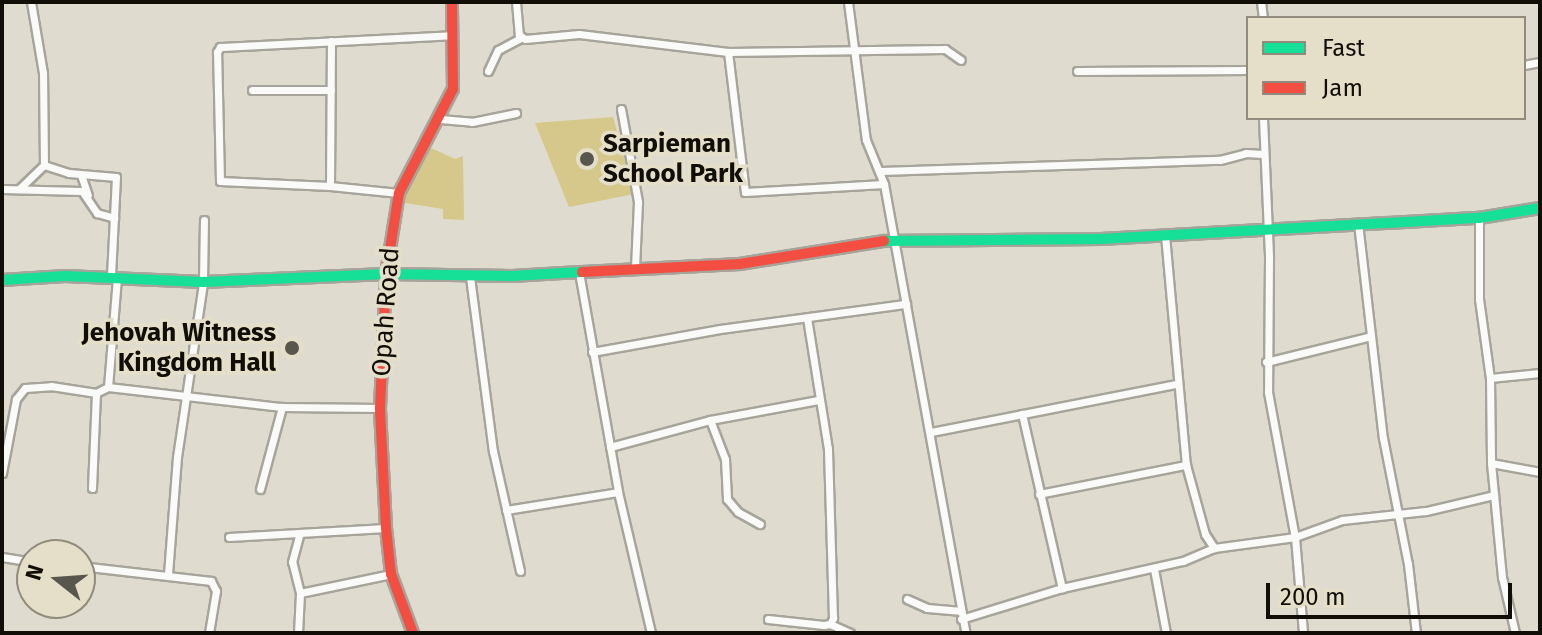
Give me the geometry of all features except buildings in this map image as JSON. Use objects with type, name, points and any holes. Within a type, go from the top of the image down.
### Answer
[{"type":"street","points":[[19,189],[44,165],[43,73],[31,2]]},
{"type":"street","name":"Opah Road","points":[[413,633],[391,574],[386,528],[380,408],[386,274],[399,193],[453,89],[452,2]]},
{"type":"street","points":[[516,2],[522,37]]},
{"type":"street","points":[[848,2],[866,140],[884,184],[931,432],[960,615],[966,633]]},
{"type":"street","points":[[488,71],[498,50],[522,37],[579,34],[728,52],[945,49],[961,60]]},
{"type":"street","points":[[399,193],[220,181],[217,52],[225,45],[453,35]]},
{"type":"street","points":[[330,186],[331,41]]},
{"type":"street","points":[[728,52],[745,192],[884,184]]},
{"type":"street","points":[[1077,71],[1246,70]]},
{"type":"street","points":[[252,90],[331,90]]},
{"type":"street","points":[[621,109],[638,202],[635,269]]},
{"type":"street","points":[[440,119],[472,122],[516,113]]},
{"type":"street","points":[[1263,120],[1262,154],[1268,230],[1266,362],[1270,404],[1295,537],[1302,633]]},
{"type":"street","points":[[881,171],[1220,160],[1246,153],[1262,154]]},
{"type":"street","points":[[44,165],[81,175],[111,174],[116,177],[108,387]]},
{"type":"street","points":[[81,175],[97,213],[114,218]]},
{"type":"street","points":[[2,189],[82,191],[88,195]]},
{"type":"street","points":[[2,280],[114,278],[203,282],[386,274],[470,277],[579,272],[740,264],[893,240],[1268,230],[1479,218],[1540,208]]},
{"type":"street","points":[[1479,218],[1479,299],[1490,378],[1491,463],[1502,577],[1515,633]]},
{"type":"street","points":[[168,574],[177,457],[203,282],[204,220]]},
{"type":"street","points":[[1358,223],[1383,438],[1416,633]]},
{"type":"street","points":[[1165,235],[1176,384],[1186,465],[1205,534],[1214,548]]},
{"type":"street","points":[[579,272],[618,492],[651,633]]},
{"type":"street","points":[[470,277],[484,395],[520,571]]},
{"type":"street","points":[[592,352],[720,329],[906,304]]},
{"type":"street","points":[[807,318],[830,481],[830,624]]},
{"type":"street","points":[[1266,362],[1371,336]]},
{"type":"street","points":[[1490,378],[1540,373]]},
{"type":"street","points":[[931,432],[1176,384]]},
{"type":"street","points":[[2,473],[16,399],[25,388],[51,386],[96,393],[108,387],[282,407],[380,408]]},
{"type":"street","points":[[92,488],[96,393]]},
{"type":"street","points":[[610,447],[710,420],[818,400]]},
{"type":"street","points":[[260,489],[282,407]]},
{"type":"street","points":[[1022,414],[1062,588]]},
{"type":"street","points":[[710,420],[725,459],[727,499],[738,512],[760,524]]},
{"type":"street","points":[[1491,463],[1540,472]]},
{"type":"street","points":[[1039,494],[1186,465]]},
{"type":"street","points":[[506,510],[618,492]]},
{"type":"street","points":[[907,599],[927,608],[960,615],[1062,588],[1154,569],[1214,548],[1295,537],[1342,520],[1436,509],[1494,495]]},
{"type":"street","points":[[229,537],[299,536],[386,528]]},
{"type":"street","points":[[298,633],[300,593],[292,562],[299,536]]},
{"type":"street","points":[[96,567],[211,581],[215,585],[209,633]]},
{"type":"street","points":[[1154,569],[1166,633]]},
{"type":"street","points":[[300,593],[391,574]]},
{"type":"street","points":[[768,619],[830,624],[850,633]]},
{"type":"shaded area","name":"Sarpieman School Park","points":[[613,117],[634,194],[569,207],[535,123]]},
{"type":"shaded area","points":[[431,148],[455,159],[463,156],[464,220],[443,219],[443,209],[399,202]]},
{"type":"traffic: fast","points":[[884,241],[1101,239],[1479,218],[1540,208]]},
{"type":"traffic: fast","points":[[2,280],[65,276],[203,282],[386,274],[512,276],[582,272]]},
{"type":"traffic: jam","points":[[413,633],[391,574],[386,528],[380,408],[386,274],[399,193],[453,89],[452,2]]},
{"type":"traffic: jam","points":[[582,272],[740,264],[884,241]]},
{"type":"place","name":"Sarpieman School Park","points":[[587,159]]},
{"type":"place","name":"Jehovah Witness Kingdom Hall","points":[[292,348]]}]
